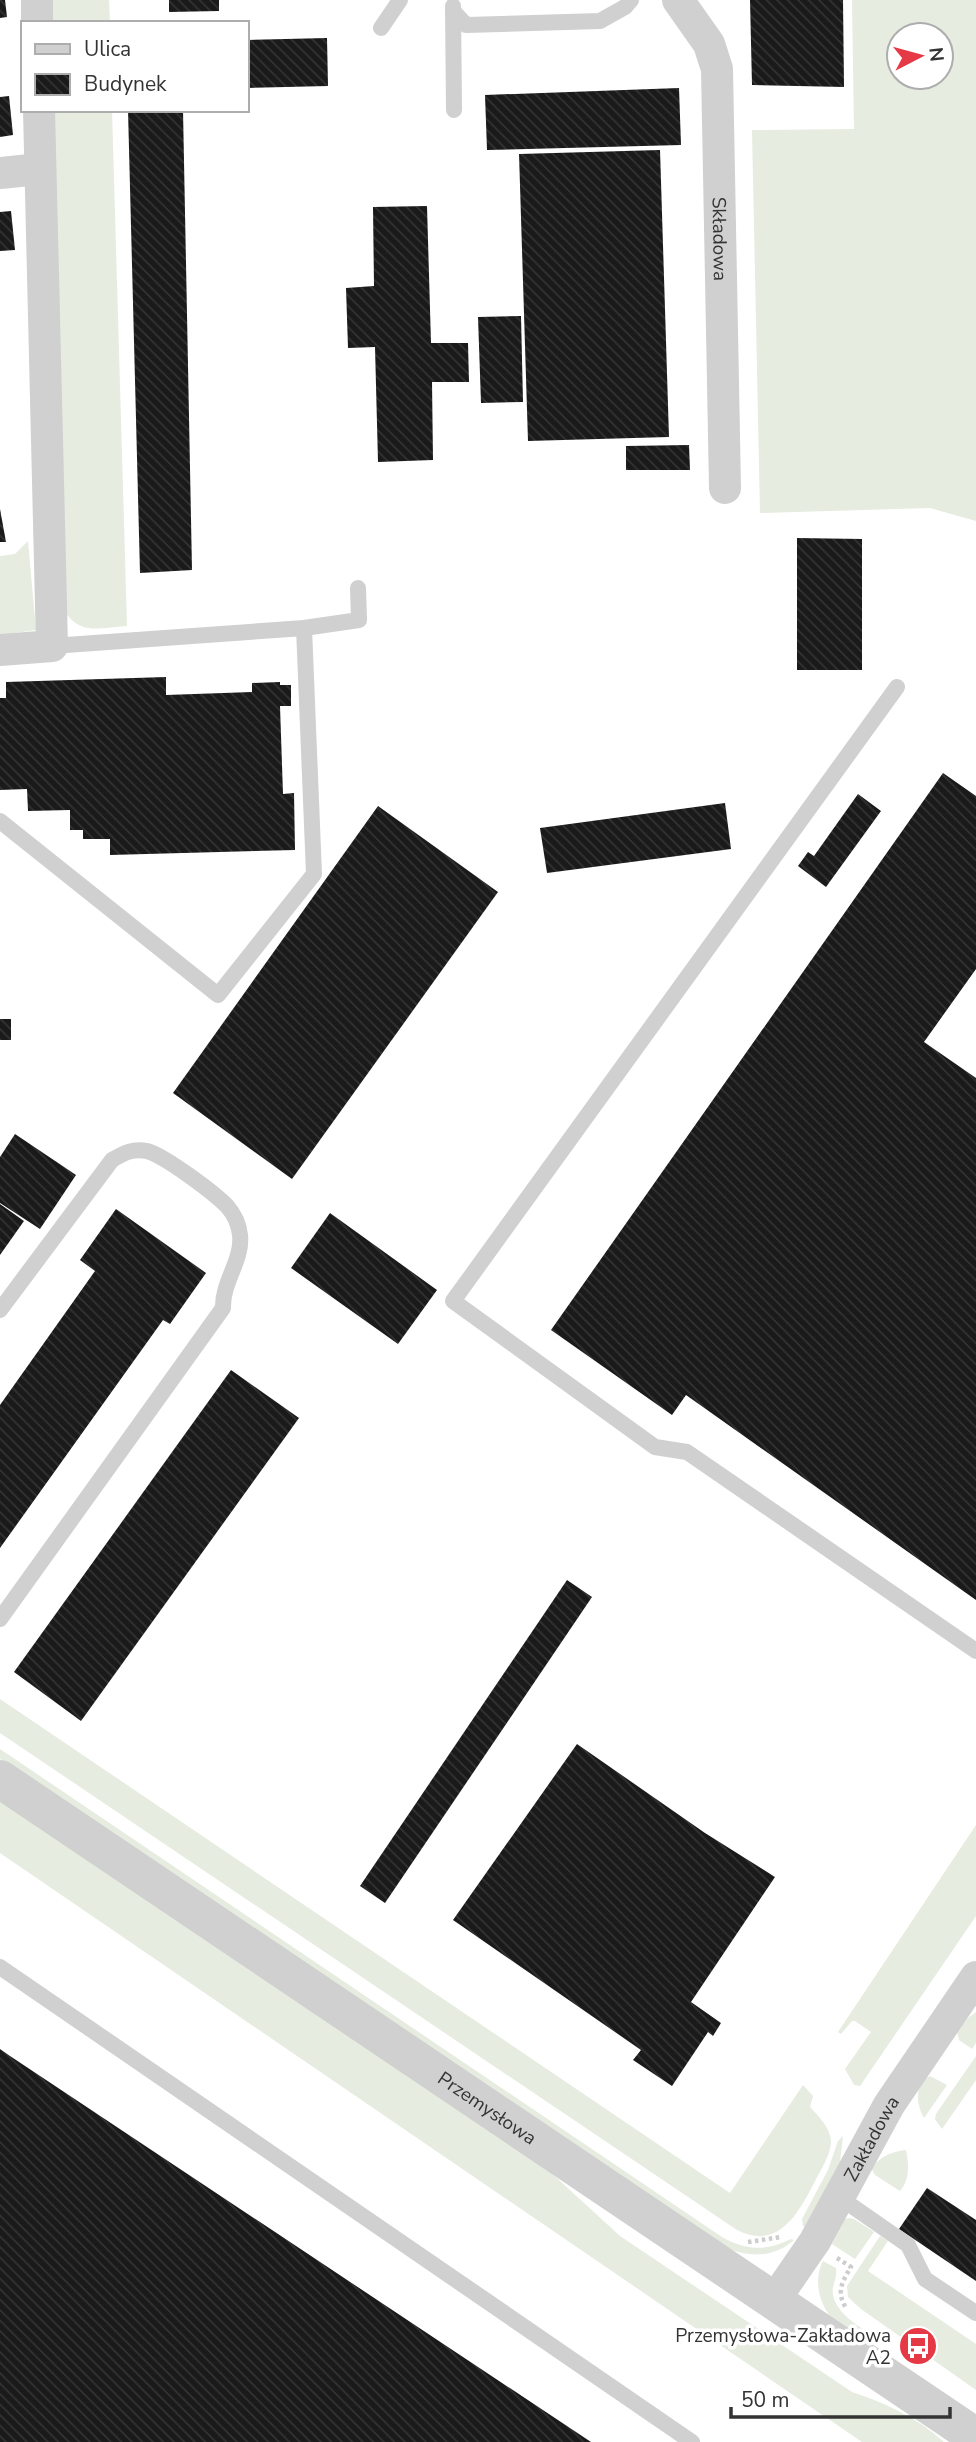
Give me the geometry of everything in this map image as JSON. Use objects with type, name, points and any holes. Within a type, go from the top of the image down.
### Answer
[{"type":"street","points":[[37,0],[37,21]]},
{"type":"street","name":"Składowa","points":[[678,0],[709,44],[717,69],[725,488]]},
{"type":"street","points":[[0,650],[52,646],[38,112]]},
{"type":"street","points":[[0,173],[39,169]]},
{"type":"street","name":"Przemysłowa","points":[[0,1779],[976,2437]]},
{"type":"street","name":"Zakładowa","points":[[773,2302],[815,2241],[889,2105],[976,1978]]},
{"type":"lane","points":[[381,28],[400,0]]},
{"type":"lane","points":[[453,5],[466,25],[600,21],[625,7],[631,0]]},
{"type":"lane","points":[[453,5],[454,110]]},
{"type":"lane","points":[[52,646],[304,628],[359,620],[358,588]]},
{"type":"lane","points":[[0,821],[218,995],[314,874],[304,628]]},
{"type":"lane","points":[[897,687],[453,1301],[655,1447],[687,1452],[976,1651]]},
{"type":"lane","points":[[0,1310],[112,1160],[130,1150],[161,1156],[228,1207],[237,1221],[241,1237],[239,1252],[223,1294],[223,1308],[0,1619]]},
{"type":"lane","points":[[0,1967],[692,2442]]},
{"type":"lane","points":[[839,2197],[908,2245],[925,2279],[976,2313]]},
{"type":"shaded area","points":[[52,0],[109,0],[110,21],[52,21]]},
{"type":"shaded area","points":[[852,0],[976,0],[976,521],[930,508],[760,513],[752,130],[854,129]]},
{"type":"shaded area","points":[[54,112],[112,112],[127,626],[98,629],[82,627],[69,617],[63,608]]},
{"type":"shaded area","points":[[28,541],[36,630],[0,635],[0,556],[15,554]]},
{"type":"shaded area","points":[[0,1699],[730,2193],[803,2085],[813,2096],[810,2107],[827,2128],[831,2144],[824,2164],[801,2206],[785,2226],[775,2233],[751,2235],[737,2230],[0,1733]]},
{"type":"shaded area","points":[[0,1749],[722,2237],[739,2245],[756,2248],[794,2240],[767,2254],[748,2254],[720,2245],[0,1759]]},
{"type":"shaded area","points":[[0,1799],[547,2169],[620,2236],[852,2392],[901,2412],[944,2442],[862,2442],[0,1853]]},
{"type":"shaded area","points":[[976,1825],[976,1916],[860,2086],[854,2085],[845,2069],[871,2032],[852,2021],[841,2034],[838,2032]]},
{"type":"shaded area","points":[[976,2012],[976,2043],[972,2049],[959,2040],[957,2032]]},
{"type":"shaded area","points":[[976,2056],[976,2080],[942,2129],[935,2119],[936,2114]]},
{"type":"shaded area","points":[[930,2076],[947,2085],[924,2118],[918,2095],[921,2084]]},
{"type":"shaded area","points":[[843,2136],[840,2162],[805,2227],[802,2219],[828,2170],[838,2141]]},
{"type":"shaded area","points":[[906,2150],[908,2172],[900,2191],[875,2175],[871,2168],[887,2155]]},
{"type":"shaded area","points":[[849,2218],[874,2232],[855,2259],[832,2244],[845,2219]]},
{"type":"shaded area","points":[[880,2236],[888,2241],[868,2271],[976,2344],[976,2390],[848,2297],[847,2286]]},
{"type":"shaded area","points":[[823,2261],[836,2268],[833,2295],[841,2311],[856,2324],[890,2345],[853,2335],[829,2315],[819,2289],[818,2279]]},
{"type":"building","points":[[0,0],[5,0],[7,17],[0,18]]},
{"type":"building","points":[[169,0],[219,0],[219,11],[169,12]]},
{"type":"building","points":[[750,0],[843,0],[844,87],[752,85]]},
{"type":"building","points":[[327,38],[328,86],[248,88],[248,40]]},
{"type":"building","points":[[679,88],[681,145],[487,150],[485,95]]},
{"type":"building","points":[[9,96],[13,135],[0,137],[0,97]]},
{"type":"building","points":[[128,112],[183,112],[192,570],[140,573]]},
{"type":"building","points":[[660,150],[669,437],[528,441],[519,154]]},
{"type":"building","points":[[427,206],[431,343],[468,343],[469,382],[432,382],[433,460],[378,462],[375,347],[348,348],[346,288],[374,286],[373,207]]},
{"type":"building","points":[[11,211],[15,250],[0,251],[0,212]]},
{"type":"building","points":[[521,316],[523,402],[481,403],[478,317]]},
{"type":"building","points":[[689,445],[690,470],[626,470],[626,446]]},
{"type":"building","points":[[0,509],[6,542],[0,542]]},
{"type":"building","points":[[797,538],[862,539],[862,670],[797,670]]},
{"type":"building","points":[[166,677],[166,695],[252,692],[252,683],[280,682],[280,685],[291,685],[291,706],[280,706],[283,794],[294,793],[295,850],[110,855],[110,839],[83,839],[83,830],[70,830],[70,810],[28,811],[27,789],[0,790],[0,698],[6,698],[6,682]]},
{"type":"building","points":[[943,773],[976,796],[976,969],[924,1042],[976,1078],[976,1600],[686,1395],[672,1415],[551,1330]]},
{"type":"building","points":[[858,794],[881,811],[826,887],[798,866],[808,852],[814,856]]},
{"type":"building","points":[[725,803],[731,849],[547,873],[540,828]]},
{"type":"building","points":[[378,806],[498,892],[292,1179],[173,1093]]},
{"type":"building","points":[[0,1019],[11,1019],[11,1040],[0,1040]]},
{"type":"building","points":[[15,1134],[76,1175],[40,1229],[0,1203],[0,1157]]},
{"type":"building","points":[[0,1204],[24,1221],[0,1255]]},
{"type":"building","points":[[116,1209],[206,1273],[170,1324],[163,1320],[0,1548],[0,1405],[95,1271],[80,1260]]},
{"type":"building","points":[[330,1213],[437,1290],[398,1344],[291,1268]]},
{"type":"building","points":[[231,1370],[299,1418],[81,1721],[14,1672]]},
{"type":"building","points":[[567,1580],[592,1597],[385,1903],[360,1886]]},
{"type":"building","points":[[577,1744],[705,1833],[775,1877],[691,2002],[721,2023],[713,2036],[708,2032],[672,2086],[633,2060],[641,2050],[453,1920]]},
{"type":"building","points":[[0,2049],[10,2056],[591,2442],[0,2442]]},
{"type":"building","points":[[927,2188],[976,2220],[976,2281],[899,2229]]},
{"type":"place","name":"Przemysłowa-Zakładowa A2","points":[[918,2346]]}]
